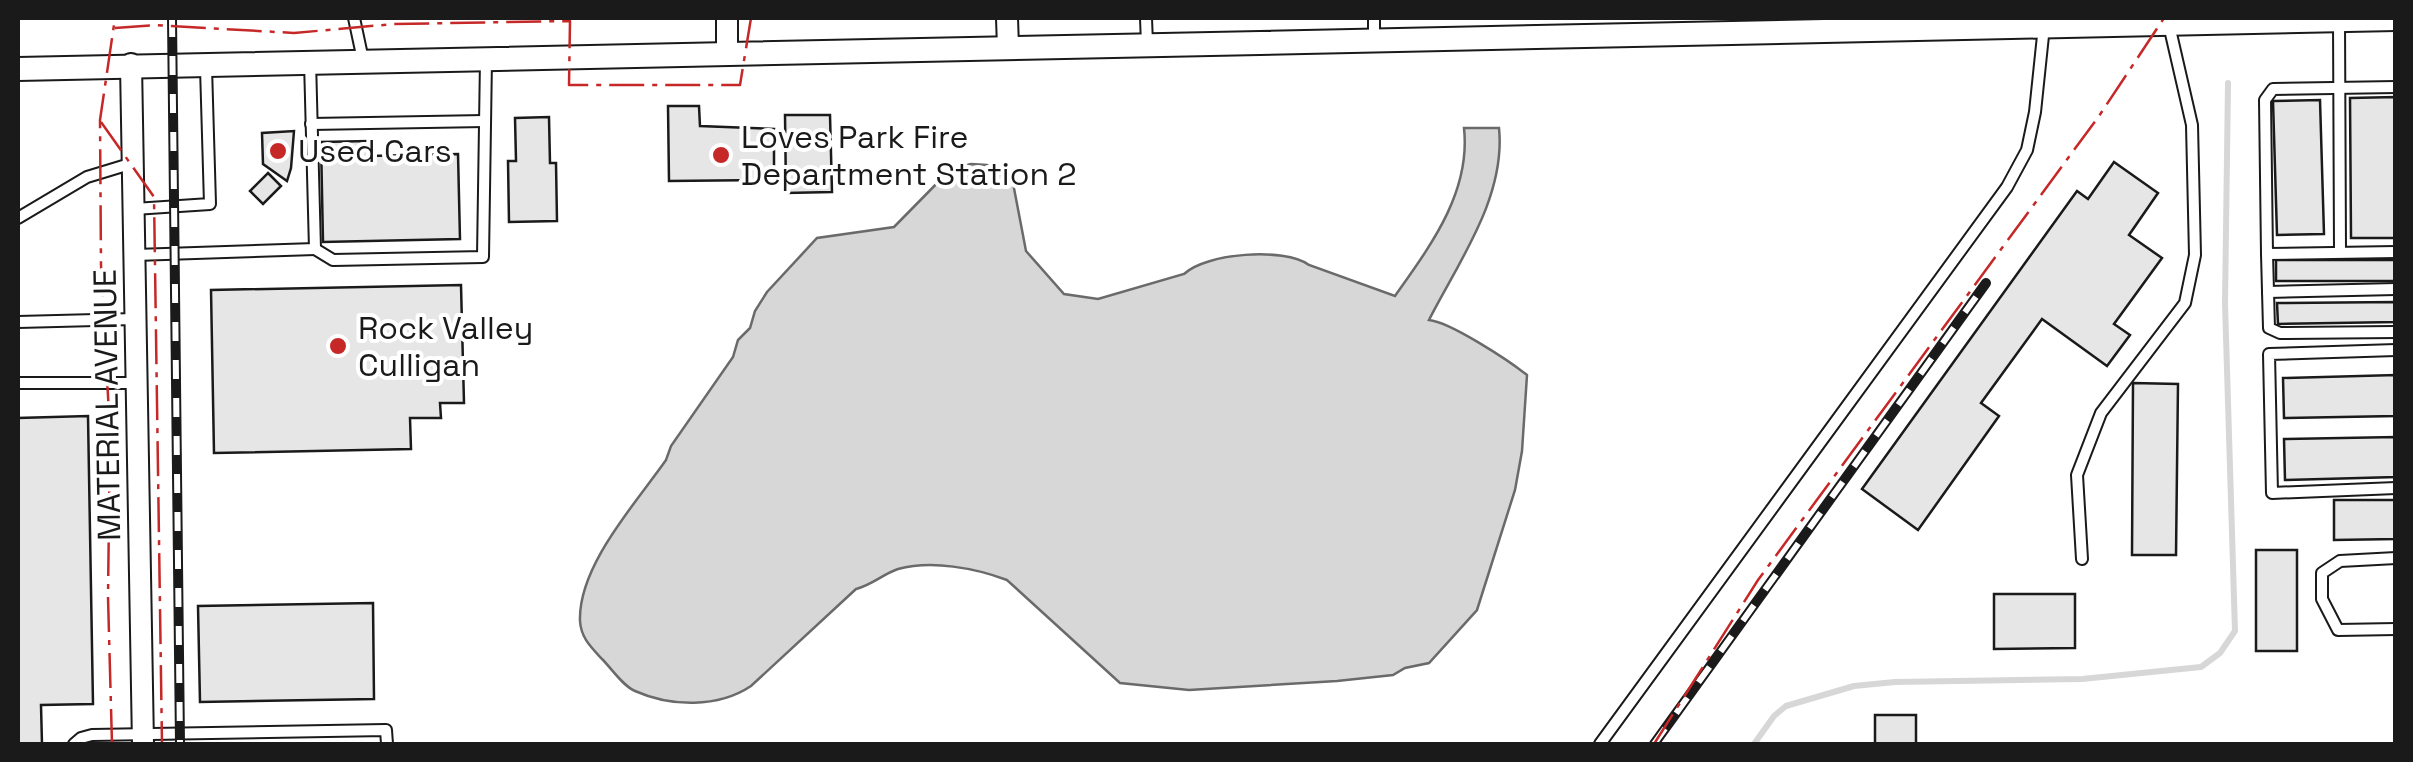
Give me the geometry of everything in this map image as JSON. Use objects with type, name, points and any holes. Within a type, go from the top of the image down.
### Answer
[{"type":"street","points":[[726,52],[727,18]]},
{"type":"street","points":[[1008,18],[1008,47]]},
{"type":"street","points":[[18,69],[1147,44],[1374,28],[2044,26],[2396,19]]},
{"type":"street","name":"MATERIAL AVENUE","points":[[131,64],[143,740]]},
{"type":"lane","points":[[354,18],[363,60]]},
{"type":"lane","points":[[1146,18],[1147,44]]},
{"type":"lane","points":[[2340,20],[2340,251]]},
{"type":"lane","points":[[2082,559],[2077,475],[2101,413],[2185,303],[2195,255],[2192,125],[2169,24]]},
{"type":"lane","points":[[1600,744],[2007,187],[2026,150],[2035,112],[2044,26]]},
{"type":"lane","points":[[134,255],[315,248],[333,260],[483,256],[486,57]]},
{"type":"lane","points":[[310,61],[315,248]]},
{"type":"lane","points":[[134,209],[210,204],[206,62]]},
{"type":"lane","points":[[2396,87],[2273,89],[2266,100],[2270,328],[2280,334],[2396,332]]},
{"type":"lane","points":[[312,124],[485,121]]},
{"type":"lane","points":[[18,218],[87,177],[133,163]]},
{"type":"lane","points":[[2267,254],[2396,252]]},
{"type":"lane","points":[[2268,292],[2396,289]]},
{"type":"lane","points":[[18,322],[136,319]]},
{"type":"lane","points":[[2396,350],[2269,354],[2272,493],[2396,488]]},
{"type":"lane","points":[[18,384],[136,383]]},
{"type":"lane","points":[[2396,558],[2340,562],[2322,573],[2322,599],[2338,630],[2396,629]]},
{"type":"lane","points":[[74,744],[86,736],[143,740],[386,730],[387,744]]},
{"type":"shaded area","points":[[1464,128],[1499,128],[1495,179],[1478,228],[1429,320],[1464,334],[1527,375],[1515,490],[1477,610],[1429,663],[1393,675],[1337,681],[1189,690],[1120,683],[1007,580],[939,565],[898,569],[856,589],[751,686],[724,698],[679,702],[635,691],[584,637],[580,621],[582,600],[598,557],[733,357],[738,340],[750,328],[767,292],[817,238],[894,227],[951,169],[987,165],[1013,183],[1026,251],[1064,294],[1098,299],[1184,274],[1209,261],[1264,254],[1297,259],[1395,296],[1446,217],[1455,196],[1465,152]]},
{"type":"building","points":[[2396,97],[2396,238],[2351,238],[2350,98]]},
{"type":"building","points":[[2320,100],[2324,234],[2277,235],[2273,101]]},
{"type":"building","name":"Loves Park Fire Department Station 2","points":[[668,106],[699,106],[700,126],[774,129],[774,180],[669,181]]},
{"type":"building","points":[[785,115],[830,115],[832,192],[786,193]]},
{"type":"building","points":[[549,117],[550,163],[556,163],[557,221],[509,222],[508,161],[516,161],[515,118]]},
{"type":"building","points":[[294,131],[287,181],[263,164],[262,133]]},
{"type":"building","points":[[369,141],[369,156],[458,154],[460,239],[323,242],[321,142]]},
{"type":"building","points":[[2114,162],[2158,193],[2129,235],[2162,258],[2114,324],[2130,335],[2107,366],[2042,319],[1981,403],[1999,416],[1918,530],[1862,489],[2077,191],[2088,199]]},
{"type":"building","points":[[268,173],[281,186],[263,204],[250,191]]},
{"type":"building","points":[[2276,260],[2396,260],[2396,281],[2276,281]]},
{"type":"building","name":"Rock Valley Culligan","points":[[461,285],[464,403],[440,403],[441,418],[410,418],[411,449],[214,453],[211,290]]},
{"type":"building","points":[[2396,302],[2396,322],[2278,324],[2277,303]]},
{"type":"building","points":[[2396,375],[2396,416],[2284,418],[2283,378]]},
{"type":"building","points":[[2133,383],[2178,384],[2176,555],[2132,555]]},
{"type":"building","points":[[88,416],[93,704],[41,705],[42,744],[18,744],[18,418]]},
{"type":"building","points":[[2396,437],[2396,477],[2285,480],[2284,439]]},
{"type":"building","points":[[2334,500],[2396,500],[2396,539],[2334,540]]},
{"type":"building","points":[[2256,550],[2297,550],[2297,651],[2256,651]]},
{"type":"building","points":[[1994,594],[2075,594],[2075,648],[1994,649]]},
{"type":"building","points":[[373,603],[374,699],[200,702],[198,606]]},
{"type":"building","points":[[1875,715],[1916,715],[1916,744],[1875,744]]},
{"type":"waterway","points":[[1754,744],[1786,706],[1854,686],[2082,679],[2201,667],[2220,653],[2235,631],[2225,304],[2228,83]]},
{"type":"railway","points":[[172,18],[180,744]]},
{"type":"railway","points":[[1654,744],[1986,283]]},
{"type":"power","points":[[112,744],[108,597],[110,433],[101,265],[100,120],[115,18]]},
{"type":"power","points":[[115,28],[155,25],[294,33],[394,24],[570,21],[569,85],[740,85],[751,18]]},
{"type":"power","points":[[1654,744],[1758,580],[2099,116],[2164,18]]},
{"type":"power","points":[[101,122],[154,197],[162,744]]},
{"type":"place","name":"Used Cars","points":[[278,151]]},
{"type":"place","name":"Loves Park Fire Department Station 2","points":[[721,155]]},
{"type":"place","name":"Rock Valley Culligan","points":[[338,346]]}]
